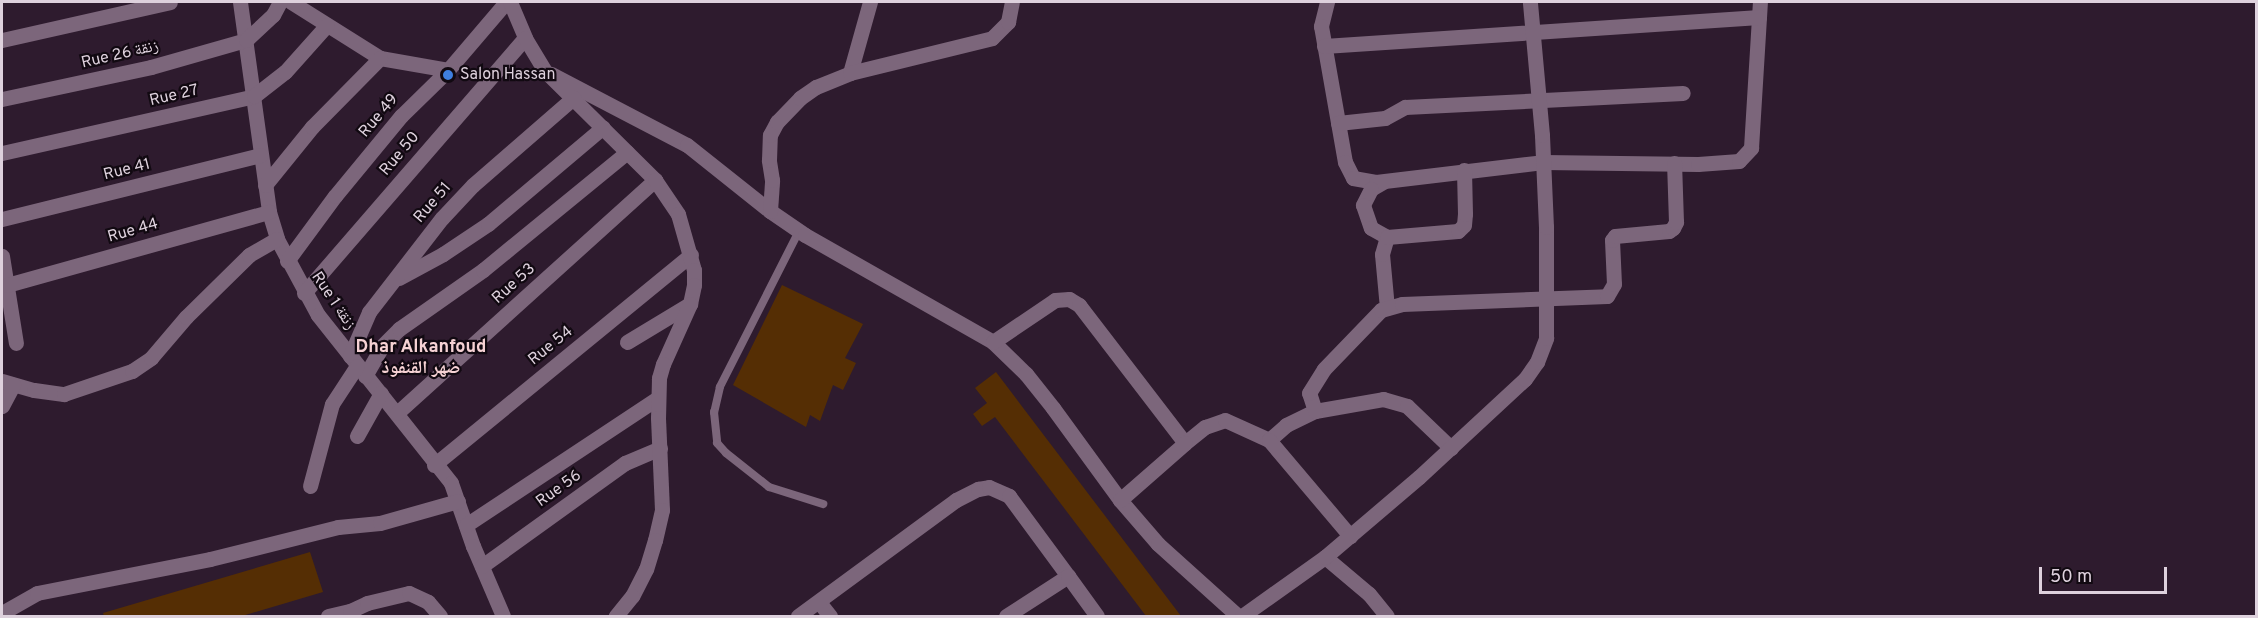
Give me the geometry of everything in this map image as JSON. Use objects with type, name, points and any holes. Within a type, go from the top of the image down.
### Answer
[{"type":"street","points":[[2,39],[170,2]]},
{"type":"street","name":"Rue 1 زنقة","points":[[240,2],[268,212],[277,239],[304,293],[358,366],[397,413],[434,465],[451,483],[503,616]]},
{"type":"street","points":[[246,40],[273,15],[280,2]]},
{"type":"street","points":[[291,2],[380,58],[448,70]]},
{"type":"street","points":[[508,2],[525,38],[545,71],[655,180],[678,214],[691,255],[694,285],[690,304],[663,364],[658,398],[662,510],[646,569],[632,596],[616,616]]},
{"type":"street","name":"Rue 49","points":[[287,261],[335,196],[401,116],[448,70],[508,2]]},
{"type":"street","points":[[850,73],[870,2]]},
{"type":"street","points":[[770,211],[772,180],[770,135],[777,122],[800,98],[816,87],[850,73],[992,38],[1008,22],[1012,2]]},
{"type":"street","points":[[1324,46],[1531,31],[1760,9],[1751,148],[1739,161],[1543,162],[1366,182],[1350,174],[1345,162],[1324,46],[1322,16],[1327,2]]},
{"type":"street","points":[[545,71],[687,145],[798,231],[993,342],[1046,399],[1120,500],[1158,544],[1240,616],[1326,557],[1451,448],[1525,379],[1537,362],[1546,338],[1546,297],[1543,162],[1530,2]]},
{"type":"street","name":"Rue 27","points":[[2,153],[254,96],[285,72],[327,25]]},
{"type":"street","name":"Rue 50","points":[[304,293],[525,38]]},
{"type":"street","name":"Rue 26 زنقة","points":[[2,99],[150,67],[246,40]]},
{"type":"street","points":[[265,185],[312,127],[380,58]]},
{"type":"street","points":[[1338,123],[1385,118],[1405,107],[1683,93]]},
{"type":"street","name":"Rue 51","points":[[358,366],[364,319],[442,218],[473,185],[573,98]]},
{"type":"street","points":[[397,279],[443,255],[488,224],[603,127]]},
{"type":"street","points":[[310,486],[332,404],[358,366],[399,329],[476,276],[627,152]]},
{"type":"street","name":"Rue 41","points":[[2,219],[260,155]]},
{"type":"street","points":[[1315,411],[1309,393],[1324,369],[1381,310],[1402,304],[1607,296],[1614,284],[1612,240],[1615,236],[1669,231],[1673,228],[1676,222],[1674,163]]},
{"type":"street","points":[[1386,180],[1371,189],[1363,205],[1371,228],[1388,237],[1458,231],[1464,225],[1464,170]]},
{"type":"street","name":"Rue 53","points":[[397,413],[655,180]]},
{"type":"street","name":"Rue 44","points":[[6,285],[268,212]]},
{"type":"street","points":[[1387,308],[1382,254],[1388,237]]},
{"type":"street","points":[[2,406],[7,383],[64,394],[132,371],[151,358],[186,316],[249,255],[277,239]]},
{"type":"street","name":"Rue 54","points":[[434,465],[691,255]]},
{"type":"street","points":[[2,256],[16,343]]},
{"type":"street","points":[[993,342],[1055,300],[1062,298],[1074,301],[1185,443]]},
{"type":"street","points":[[627,342],[690,304]]},
{"type":"street","points":[[357,436],[381,393]]},
{"type":"street","points":[[466,525],[658,398]]},
{"type":"street","points":[[1269,440],[1286,425],[1315,411],[1376,400],[1397,401],[1407,406],[1451,448]]},
{"type":"street","points":[[1120,500],[1205,427],[1226,420],[1269,440],[1350,536]]},
{"type":"street","name":"Rue 56","points":[[482,566],[625,464],[660,447]]},
{"type":"street","points":[[798,616],[956,500],[978,489],[989,487],[1008,496],[1097,616]]},
{"type":"street","points":[[2,613],[37,593],[210,560],[338,527],[380,523],[458,501]]},
{"type":"street","points":[[1326,557],[1369,594],[1387,616]]},
{"type":"street","points":[[1006,616],[1068,576]]},
{"type":"street","points":[[328,616],[351,614],[366,603],[409,593],[428,602],[440,616]]},
{"type":"street","points":[[819,602],[830,616]]},
{"type":"lane","points":[[798,231],[720,387],[714,412],[715,423],[717,443],[769,487],[823,504]]},
{"type":"building","points":[[782,285],[863,324],[845,358],[856,363],[843,390],[833,385],[820,421],[810,415],[806,427],[733,385]]},
{"type":"building","points":[[996,372],[1181,616],[1146,616],[995,417],[982,426],[973,414],[987,403],[975,388]]},
{"type":"building","points":[[310,552],[323,592],[242,616],[104,616],[103,613]]},
{"type":"place","name":"Salon Hassan","points":[[448,75]]},
{"type":"district","name":"Dhar Alkanfoud ضهر القنفوذ","points":[[421,359]]}]
